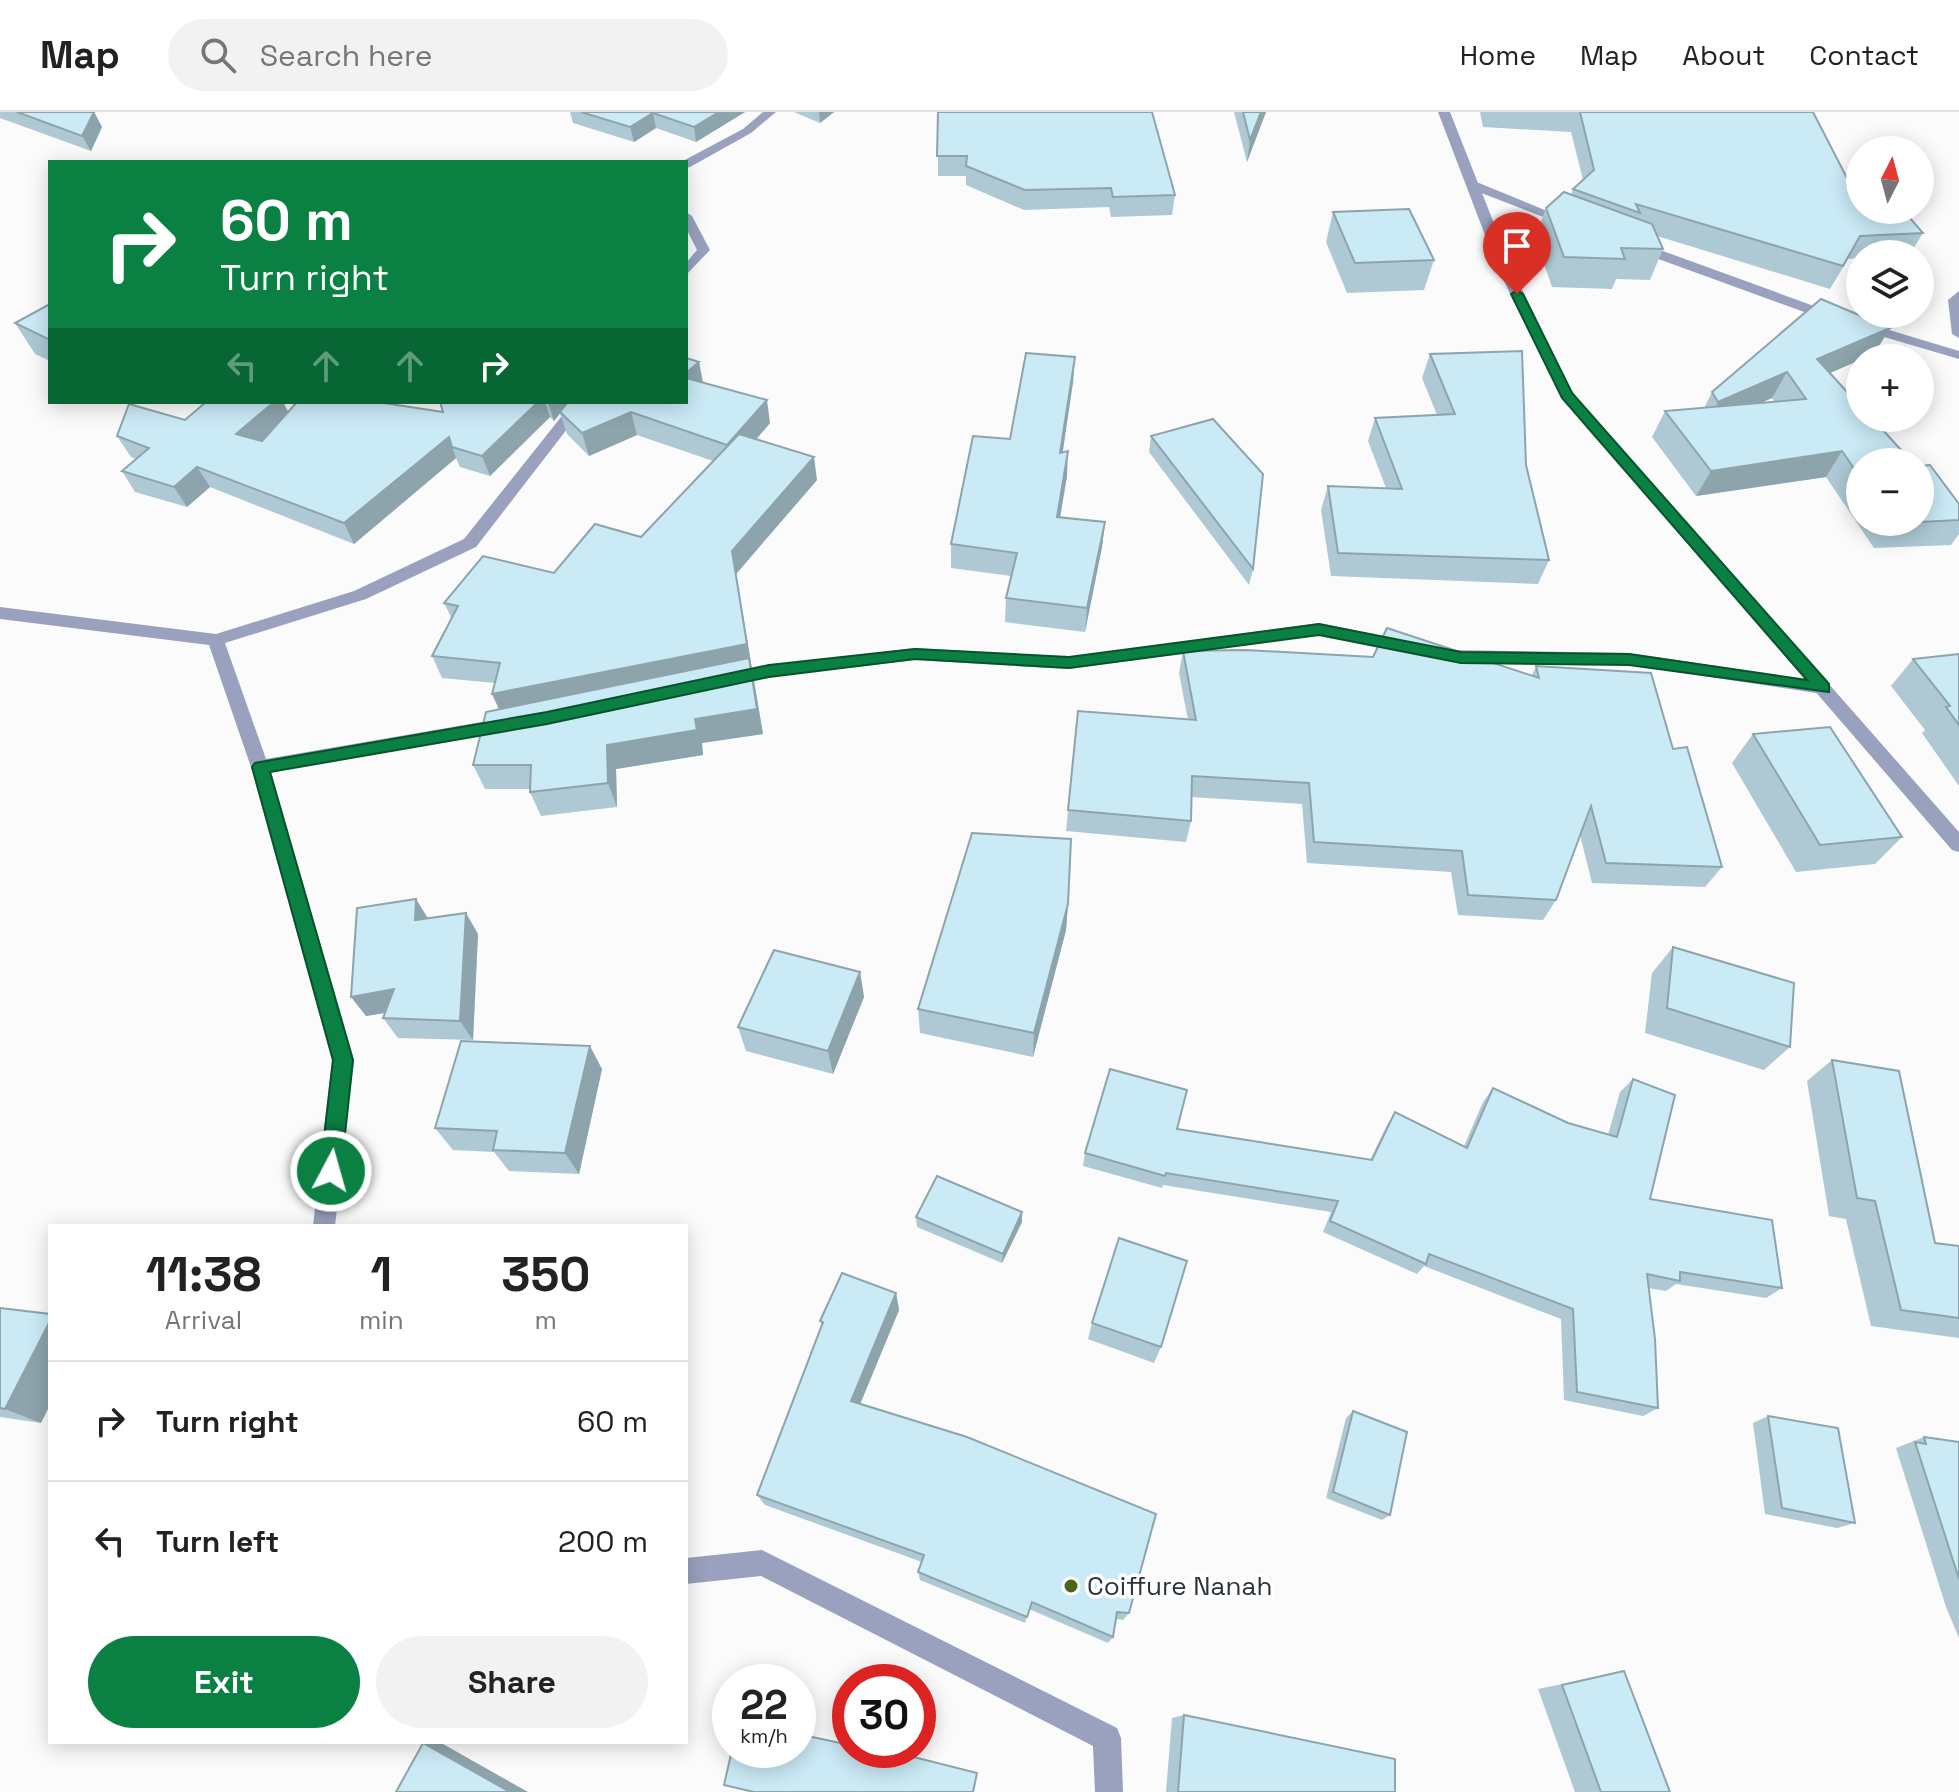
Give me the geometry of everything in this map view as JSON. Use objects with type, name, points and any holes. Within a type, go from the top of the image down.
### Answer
[{"type":"street","points":[[688,163],[747,131],[770,112]]},
{"type":"street","points":[[1444,112],[1505,269],[1567,395],[1959,845]]},
{"type":"street","points":[[1475,186],[1585,228]]},
{"type":"street","points":[[688,220],[704,250],[688,269]]},
{"type":"street","points":[[1629,243],[1831,317],[1959,355]]},
{"type":"street","points":[[1959,295],[1955,300],[1959,334]]},
{"type":"street","points":[[0,613],[216,640],[360,595],[470,543],[579,404]]},
{"type":"street","points":[[710,684],[769,671],[915,654],[1069,663],[1319,629],[1461,658],[1629,659],[1823,688]]},
{"type":"street","points":[[216,640],[260,767],[343,1060],[324,1224]]},
{"type":"street","points":[[260,767],[517,723]]},
{"type":"street","points":[[688,1571],[762,1563],[1107,1738],[1109,1792]]},
{"type":"building","points":[[17,112],[94,112],[82,136]]},
{"type":"building","points":[[581,112],[719,112],[694,127],[653,113],[630,127]]},
{"type":"building","points":[[938,112],[1152,112],[1175,195],[1113,197],[1111,188],[1025,190],[966,166],[967,156],[937,156]]},
{"type":"building","points":[[1243,112],[1261,112],[1250,140]]},
{"type":"building","points":[[1580,112],[1813,112],[1846,176],[1846,224],[1915,224],[1923,233],[1860,236],[1858,240],[1846,240],[1843,266],[1636,204],[1640,213],[1573,189],[1594,170]]},
{"type":"building","points":[[1564,192],[1652,224],[1663,249],[1621,248],[1625,259],[1564,257],[1546,208]]},
{"type":"building","points":[[1409,209],[1434,260],[1355,263],[1333,212]]},
{"type":"building","points":[[1821,299],[1846,310],[1846,328],[1890,328],[1846,344],[1817,359],[1846,391],[1846,432],[1885,432],[1899,448],[1846,448],[1846,457],[1842,451],[1711,471],[1665,411],[1806,399],[1787,372],[1718,402],[1712,392]]},
{"type":"building","points":[[48,305],[48,339],[15,323]]},
{"type":"building","points":[[1522,351],[1526,465],[1549,560],[1338,553],[1328,486],[1402,489],[1375,418],[1455,414],[1430,354]]},
{"type":"building","points":[[1026,353],[1075,357],[1060,453],[1068,451],[1057,517],[1105,522],[1087,608],[1006,598],[1017,553],[951,544],[973,436],[1010,439]]},
{"type":"building","points":[[688,359],[699,362],[688,371]]},
{"type":"building","points":[[688,379],[767,400],[727,445],[631,412],[582,433],[560,412],[566,404],[688,404]]},
{"type":"building","points":[[129,404],[185,420],[204,404],[272,404],[236,434],[262,441],[295,404],[390,404],[443,412],[441,404],[536,404],[482,456],[452,447],[449,437],[344,523],[197,467],[174,487],[122,471],[149,448],[117,436]]},
{"type":"building","points":[[1213,419],[1263,474],[1253,569],[1151,436]]},
{"type":"building","points":[[739,434],[814,457],[732,551],[747,644],[492,694],[500,663],[432,656],[458,606],[444,603],[483,556],[554,573],[595,524],[641,537]]},
{"type":"building","points":[[1934,470],[1959,504],[1959,520],[1934,521]]},
{"type":"building","points":[[1387,628],[1539,678],[1536,666],[1651,673],[1673,749],[1687,747],[1722,867],[1606,863],[1591,806],[1556,900],[1468,895],[1462,851],[1314,842],[1309,783],[1192,776],[1191,821],[1068,810],[1078,711],[1196,720],[1183,651],[1245,650],[1373,657]]},
{"type":"building","points":[[1959,654],[1959,725],[1946,707],[1950,706],[1913,659]]},
{"type":"building","points":[[749,658],[757,709],[695,719],[697,730],[607,745],[608,783],[530,792],[531,765],[473,765],[486,712]]},
{"type":"building","points":[[1830,727],[1902,837],[1820,845],[1753,734]]},
{"type":"building","points":[[972,833],[1071,839],[1068,904],[1034,1033],[918,1009]]},
{"type":"building","points":[[416,899],[415,920],[466,913],[460,1021],[383,1018],[394,989],[351,997],[357,908]]},
{"type":"building","points":[[1673,947],[1794,983],[1790,1047],[1667,1008]]},
{"type":"building","points":[[774,950],[860,972],[828,1051],[738,1027]]},
{"type":"building","points":[[461,1041],[590,1046],[565,1153],[493,1150],[497,1131],[435,1128]]},
{"type":"building","points":[[1832,1060],[1899,1071],[1935,1243],[1959,1246],[1959,1318],[1901,1310],[1875,1201],[1857,1198]]},
{"type":"building","points":[[1110,1069],[1187,1090],[1177,1129],[1372,1160],[1395,1112],[1467,1148],[1493,1088],[1568,1123],[1617,1137],[1633,1079],[1675,1095],[1650,1199],[1772,1220],[1782,1288],[1680,1272],[1680,1281],[1647,1274],[1655,1339],[1658,1408],[1577,1392],[1573,1309],[1429,1254],[1426,1264],[1330,1221],[1338,1201],[1166,1173],[1165,1176],[1085,1153]]},
{"type":"building","points":[[937,1176],[1022,1212],[1003,1254],[916,1217]]},
{"type":"building","points":[[1119,1238],[1187,1261],[1161,1347],[1092,1323]]},
{"type":"building","points":[[842,1273],[896,1293],[851,1401],[967,1437],[1156,1514],[1129,1613],[1117,1612],[1113,1637],[1032,1602],[1027,1617],[918,1572],[924,1555],[757,1495],[823,1322],[820,1321]]},
{"type":"building","points":[[0,1308],[48,1314],[48,1325],[5,1409],[0,1408]]},
{"type":"building","points":[[1353,1411],[1407,1432],[1390,1515],[1333,1492]]},
{"type":"building","points":[[1768,1416],[1838,1428],[1855,1523],[1782,1508]]},
{"type":"building","points":[[1924,1437],[1959,1442],[1959,1579],[1915,1442],[1926,1444]]},
{"type":"building","points":[[1624,1671],[1670,1792],[1601,1792],[1562,1685]]},
{"type":"building","points":[[1184,1715],[1395,1759],[1395,1792],[1178,1792]]},
{"type":"building","points":[[816,1738],[832,1741],[832,1768],[936,1768],[936,1763],[977,1773],[973,1792],[754,1792],[724,1785],[728,1768],[816,1768]]},
{"type":"building","points":[[425,1744],[510,1792],[396,1792]]},
{"type":"place","name":"Coiffure Nanah","points":[[1071,1586]]},
{"type":"route","points":[[331,1171],[343,1060],[260,767],[547,718],[769,671],[915,654],[1069,663],[1237,643],[1319,629],[1461,658],[1629,659],[1823,688],[1567,395],[1517,294]]}]
